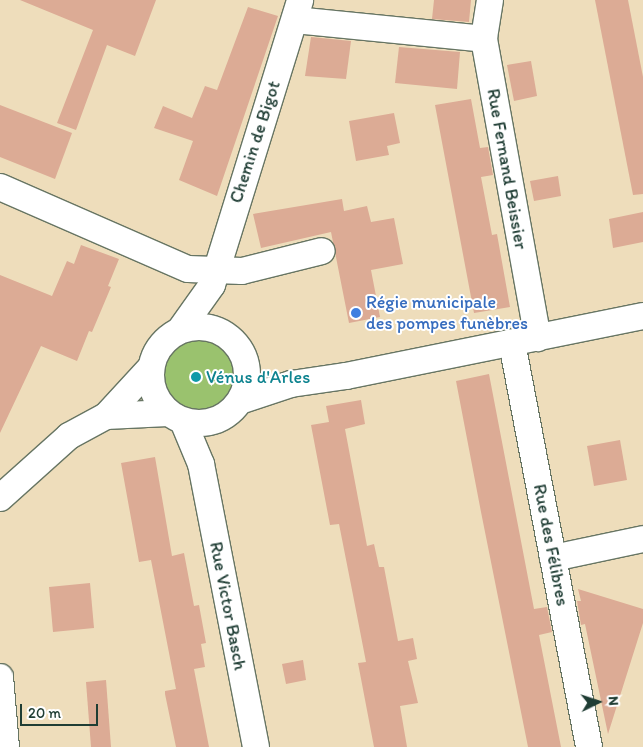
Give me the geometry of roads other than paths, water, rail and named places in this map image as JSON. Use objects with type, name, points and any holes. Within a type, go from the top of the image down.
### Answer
[{"type":"street","name":"Rue Fernand Beissier","points":[[490,0],[484,39],[538,338]]},
{"type":"street","points":[[297,10],[484,39]]},
{"type":"street","name":"Chemin de Bigot","points":[[180,330],[214,278],[297,10]]},
{"type":"street","points":[[0,187],[188,269],[214,278],[322,251]]},
{"type":"street","points":[[106,416],[175,417],[199,424],[216,421],[230,413],[240,401],[247,387],[248,372],[244,356],[225,333],[214,278]]},
{"type":"street","points":[[240,401],[292,384],[346,376],[643,316]]},
{"type":"street","points":[[175,417],[154,392],[151,368],[156,352],[167,338],[180,330],[210,327],[225,333]]},
{"type":"street","name":"Rue des Félibres","points":[[512,343],[589,747]]},
{"type":"street","points":[[0,498],[69,436],[106,416],[151,368]]},
{"type":"street","points":[[248,372],[292,384]]},
{"type":"street","name":"Rue Victor Basch","points":[[175,417],[201,464],[256,747]]},
{"type":"street","points":[[201,464],[216,421]]},
{"type":"street","points":[[553,558],[643,539]]},
{"type":"street","points":[[0,677],[6,747]]},
{"type":"place","name":"Régie municipale des pompes funèbres","points":[[356,313]]},
{"type":"place","name":"Vénus d'Arles","points":[[196,377]]}]
